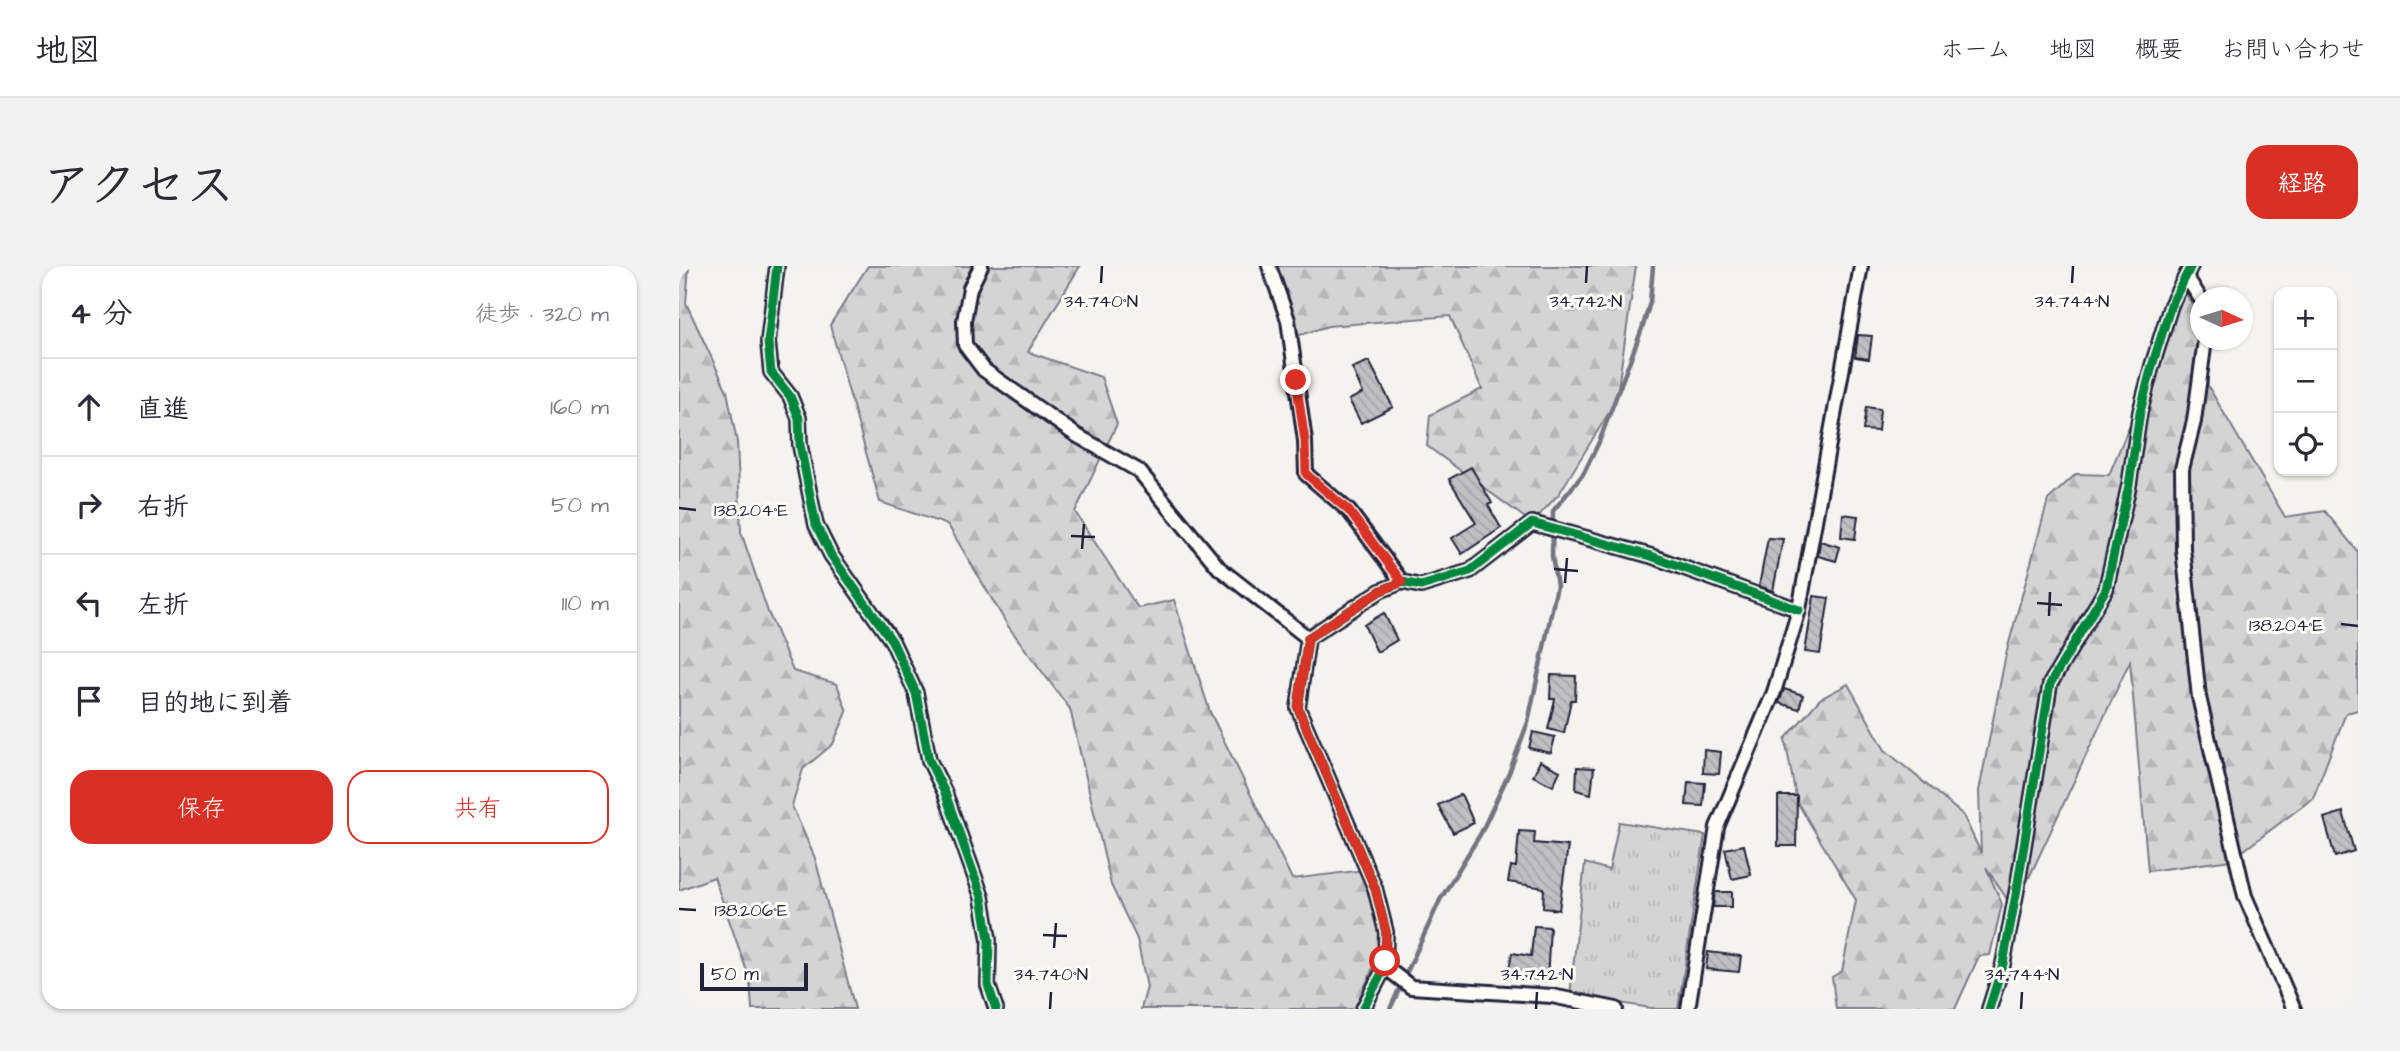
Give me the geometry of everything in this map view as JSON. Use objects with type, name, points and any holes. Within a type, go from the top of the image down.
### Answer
[{"type":"street","points":[[777,266],[768,342],[771,372],[790,396],[799,418],[800,445],[816,525],[831,555],[892,641],[916,693],[929,760],[945,793],[982,897],[989,940],[988,985],[996,1009]]},
{"type":"street","points":[[981,266],[970,288],[964,321],[965,345],[984,370],[1076,435],[1139,471],[1219,568],[1308,638]]},
{"type":"street","points":[[1269,266],[1288,320],[1305,441],[1306,474],[1349,511],[1402,582]]},
{"type":"street","points":[[1688,1009],[1717,827],[1774,692],[1799,610],[1861,266]]},
{"type":"street","points":[[1989,1009],[2003,964],[2050,684],[2106,589],[2129,485],[2143,401],[2171,305],[2189,271]]},
{"type":"street","points":[[2204,350],[2194,421],[2182,469],[2183,549],[2200,697],[2245,896],[2294,1009]]},
{"type":"street","points":[[1363,1009],[1390,971],[1386,932],[1375,888],[1298,708],[1308,638],[1380,591],[1402,582],[1421,586],[1470,571],[1532,523],[1651,556],[1799,610]]},
{"type":"street","points":[[1390,971],[1411,986],[1552,996],[1616,1009]]},
{"type":"green space","points":[[679,266],[689,266],[686,303],[727,391],[737,442],[741,532],[768,612],[793,671],[837,684],[847,712],[833,744],[803,769],[792,806],[815,858],[855,1009],[752,1009],[750,980],[714,877],[679,890]]},
{"type":"green space","points":[[868,266],[1080,266],[1028,352],[1101,377],[1117,424],[1075,512],[1138,608],[1174,600],[1210,712],[1292,879],[1372,869],[1382,947],[1355,1009],[1141,1009],[1147,987],[1137,939],[1111,885],[1070,709],[1008,626],[948,525],[880,502],[830,325]]},
{"type":"green space","points":[[1273,266],[1636,266],[1616,401],[1559,494],[1532,523],[1427,446],[1430,415],[1482,389],[1450,316],[1328,326],[1297,336]]},
{"type":"green space","points":[[2185,292],[2190,301],[2190,350],[2206,350],[2208,386],[2285,517],[2325,511],[2358,552],[2358,710],[2346,713],[2313,798],[2231,860],[2148,871],[2130,661],[2014,910],[1986,867],[2002,904],[1990,955],[1979,956],[1955,1009],[1836,1009],[1832,977],[1842,971],[1856,900],[1797,802],[1785,739],[1820,699],[1848,684],[1885,750],[1963,815],[1981,853],[1979,791],[2006,654],[2048,500],[2076,474],[2109,475]]},
{"type":"green space","points":[[1619,822],[1705,835],[1678,1009],[1657,1009],[1570,995],[1585,863],[1609,870]]},
{"type":"building","points":[[1858,335],[1872,336],[1869,359],[1855,357]]},
{"type":"building","points":[[1369,361],[1393,407],[1361,423],[1349,400],[1363,393],[1352,368]]},
{"type":"building","points":[[1866,407],[1880,409],[1878,431],[1863,430]]},
{"type":"building","points":[[1471,467],[1492,503],[1488,505],[1501,528],[1462,554],[1452,538],[1476,523],[1449,479]]},
{"type":"building","points":[[1843,514],[1858,516],[1855,539],[1841,537]]},
{"type":"building","points":[[1768,538],[1783,539],[1773,591],[1759,586]]},
{"type":"building","points":[[1820,541],[1840,547],[1836,561],[1818,556]]},
{"type":"building","points":[[1814,596],[1829,598],[1820,654],[1805,652]]},
{"type":"building","points":[[1384,613],[1397,640],[1377,652],[1364,625]]},
{"type":"building","points":[[1551,675],[1576,676],[1575,700],[1571,700],[1564,733],[1548,729],[1555,699],[1550,699]]},
{"type":"building","points":[[1784,689],[1803,695],[1799,709],[1779,703]]},
{"type":"building","points":[[1533,732],[1555,737],[1551,753],[1529,748]]},
{"type":"building","points":[[1704,750],[1721,752],[1719,774],[1703,773]]},
{"type":"building","points":[[1540,761],[1560,771],[1553,786],[1533,776]]},
{"type":"building","points":[[1577,767],[1594,768],[1591,794],[1576,790]]},
{"type":"building","points":[[1688,782],[1705,783],[1703,806],[1686,805]]},
{"type":"building","points":[[1461,794],[1474,823],[1453,833],[1438,805]]},
{"type":"building","points":[[1778,796],[1797,796],[1796,846],[1778,846]]},
{"type":"building","points":[[2343,812],[2354,851],[2335,857],[2324,818]]},
{"type":"building","points":[[1519,831],[1535,832],[1534,843],[1568,846],[1559,910],[1543,908],[1544,888],[1508,882],[1511,866],[1516,867]]},
{"type":"building","points":[[1744,845],[1751,875],[1732,879],[1725,849]]},
{"type":"building","points":[[1715,892],[1732,892],[1732,907],[1713,907]]},
{"type":"building","points":[[1534,926],[1550,927],[1547,981],[1508,975],[1512,953],[1531,956]]},
{"type":"building","points":[[1708,952],[1741,956],[1739,972],[1706,969]]},
{"type":"waterway","points":[[1390,1009],[1440,900],[1481,833],[1509,773],[1528,722],[1557,586],[1552,556],[1553,511],[1584,473],[1599,442],[1643,326],[1650,302],[1653,266]]},
{"type":"cycle path","points":[[777,266],[768,342],[771,372],[790,396],[799,418],[800,445],[816,525],[831,555],[892,641],[916,693],[929,760],[945,793],[982,897],[989,940],[988,985],[996,1009]]},
{"type":"cycle path","points":[[1989,1009],[2003,964],[2050,684],[2106,589],[2129,485],[2140,412],[2152,366],[2171,305],[2191,266]]},
{"type":"cycle path","points":[[1363,1009],[1385,967],[1386,932],[1375,888],[1298,708],[1308,638],[1380,591],[1402,582],[1421,586],[1470,571],[1532,523],[1651,556],[1799,610]]},
{"type":"route","points":[[1296,380],[1305,441],[1306,474],[1349,511],[1402,582],[1380,591],[1308,638],[1298,708],[1375,888],[1386,932],[1385,961]]}]
